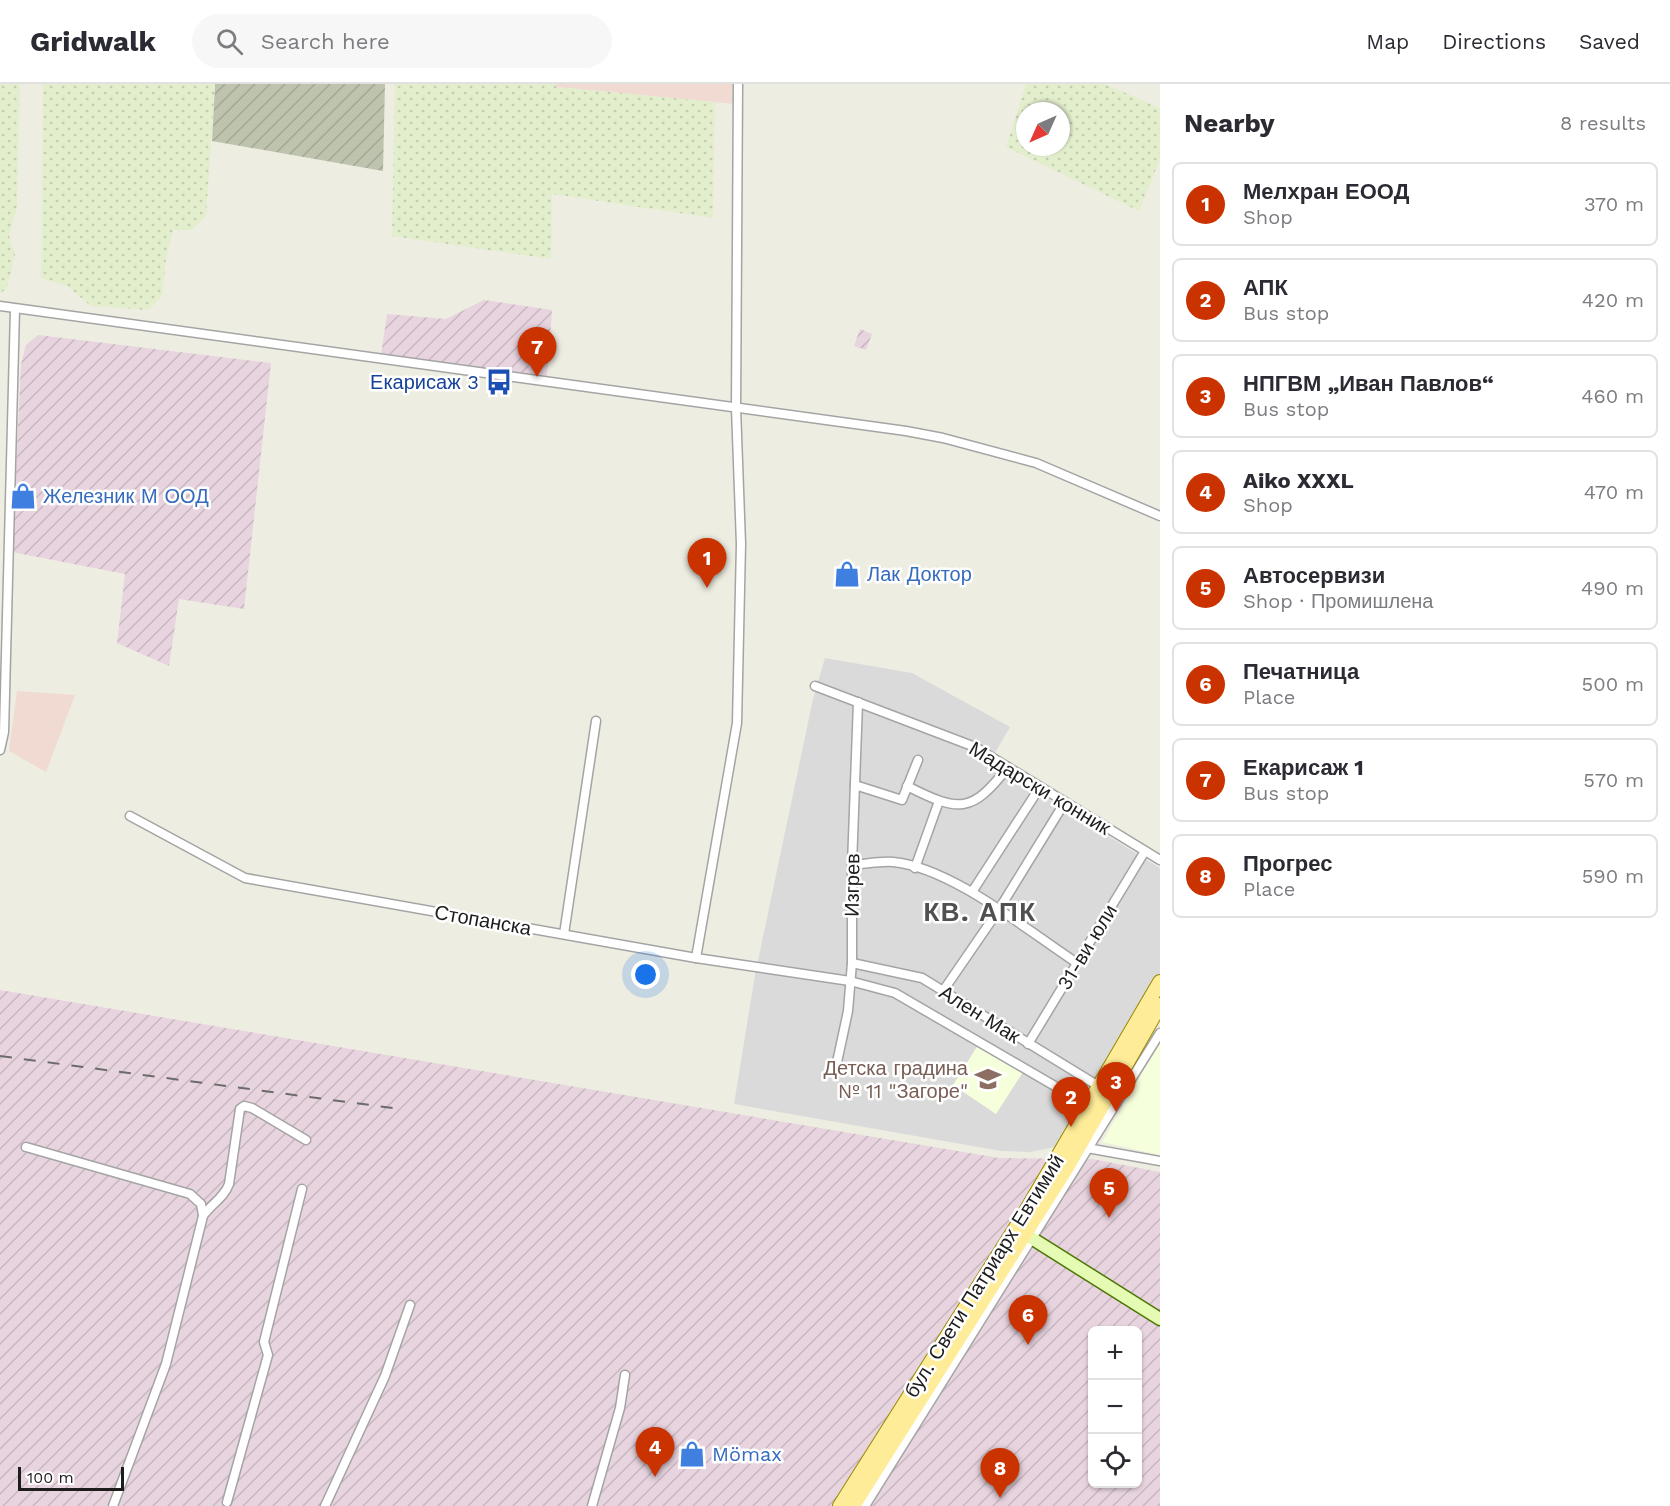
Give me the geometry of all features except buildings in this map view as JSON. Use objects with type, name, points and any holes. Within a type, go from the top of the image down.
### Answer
[{"type":"main road","name":"бул. Свети Патриарх Евтимий","points":[[840,1506],[1027,1209],[1160,982]]},
{"type":"main road","name":"бул. Свети Патриарх Евтимий","points":[[853,1506],[1029,1237],[1084,1148],[1160,1005]]},
{"type":"main road","points":[[1027,1209],[1029,1237]]},
{"type":"main road","points":[[1006,1243],[1029,1237],[1160,1319]]},
{"type":"street","points":[[696,958],[737,723],[741,544],[736,408],[738,84]]},
{"type":"street","points":[[0,306],[906,431],[983,448],[1036,463],[1160,516]]},
{"type":"street","points":[[0,750],[4,732],[15,309]]},
{"type":"street","name":"Мадарски конник","points":[[815,686],[975,747],[1160,860]]},
{"type":"street","name":"Изгрев","points":[[836,1067],[848,1011],[852,963],[852,865],[858,702]]},
{"type":"street","points":[[564,934],[596,721]]},
{"type":"street","points":[[855,785],[902,800],[918,760]]},
{"type":"street","points":[[908,786],[939,801],[963,804],[974,802],[985,795],[1008,766]]},
{"type":"street","points":[[972,891],[1040,787]]},
{"type":"street","points":[[915,868],[939,801]]},
{"type":"street","points":[[943,990],[998,911],[1065,802]]},
{"type":"street","name":"Стопанска","points":[[130,816],[245,878],[696,958],[850,981],[895,993],[1089,1106]]},
{"type":"street","name":"31-ви юли","points":[[1028,1044],[1145,851]]},
{"type":"street","points":[[852,865],[894,862],[936,874],[972,891],[1077,963]]},
{"type":"street","name":"Ален Мак","points":[[852,963],[922,978],[1100,1087]]},
{"type":"street","points":[[1160,1033],[1084,1148],[1160,1161]]},
{"type":"street","points":[[112,1506],[166,1364],[203,1216],[213,1202],[227,1191],[240,1109],[244,1106],[252,1108],[306,1140]]},
{"type":"street","points":[[26,1147],[190,1194],[201,1204],[203,1216]]},
{"type":"street","points":[[227,1502],[268,1355],[264,1342],[302,1189]]},
{"type":"street","points":[[865,1506],[1029,1237]]},
{"type":"street","points":[[325,1506],[385,1376],[410,1305]]},
{"type":"street","points":[[592,1506],[620,1408],[625,1375]]},
{"type":"shaded area","points":[[0,84],[20,84],[17,207],[9,236],[15,254],[7,289],[0,293]]},
{"type":"shaded area","points":[[43,84],[215,84],[206,216],[192,230],[173,230],[166,258],[162,296],[149,310],[91,306],[67,286],[41,278]]},
{"type":"shaded area","points":[[215,84],[385,84],[383,171],[212,141]]},
{"type":"shaded area","points":[[395,84],[556,84],[556,87],[715,102],[713,218],[552,194],[551,259],[392,236]]},
{"type":"shaded area","points":[[556,84],[735,84],[735,104],[556,87]]},
{"type":"shaded area","points":[[1026,84],[1105,84],[1160,108],[1160,159],[1139,211],[1025,156],[1070,156],[1070,102],[1020,102]]},
{"type":"shaded area","points":[[1016,116],[1016,152],[1006,147]]},
{"type":"shaded area","points":[[484,300],[552,310],[547,376],[381,355],[387,314],[446,319]]},
{"type":"shaded area","points":[[860,329],[872,334],[866,350],[854,346]]},
{"type":"shaded area","points":[[38,335],[271,363],[244,609],[179,599],[169,666],[117,643],[125,574],[12,552],[21,364],[26,345]]},
{"type":"shaded area","points":[[825,658],[912,673],[1010,727],[989,763],[1160,868],[1160,976],[1132,1030],[1055,1147],[1030,1152],[1001,1151],[734,1104],[755,975],[813,699]]},
{"type":"shaded area","points":[[17,691],[75,695],[46,772],[9,751]]},
{"type":"shaded area","points":[[0,990],[999,1158],[1092,1159],[1160,1172],[1160,1506],[0,1506]]},
{"type":"shaded area","points":[[1160,1042],[1160,1155],[1102,1142]]},
{"type":"shaded area","name":"Детска градина № 11 \"Загоре\"","points":[[978,1045],[1023,1072],[996,1114],[953,1085]]},
{"type":"railway","points":[[0,1056],[400,1109]]},
{"type":"place","name":"Екарисаж 1","points":[[537,377]]},
{"type":"place","name":"Екарисаж 3","points":[[499,382]]},
{"type":"place","name":"Железник М ООД","points":[[23,496]]},
{"type":"place","name":"Лак Доктор","points":[[847,574]]},
{"type":"place","name":"Мелхран ЕООД","points":[[707,588]]},
{"type":"place","name":"Детска градина № 11 \"Загоре\"","points":[[988,1079]]},
{"type":"place","name":"НПГВМ „Иван Павлов“","points":[[1116,1112]]},
{"type":"place","name":"АПК","points":[[1071,1127]]},
{"type":"place","name":"Автосервизи","points":[[1109,1218]]},
{"type":"place","name":"Печатница","points":[[1028,1345]]},
{"type":"place","name":"Mömax","points":[[692,1454]]},
{"type":"place","name":"Aiko XXXL","points":[[655,1477]]},
{"type":"place","name":"Прогрес","points":[[1000,1498]]},
{"type":"district","name":"КВ. АПК","points":[[980,912]]}]
